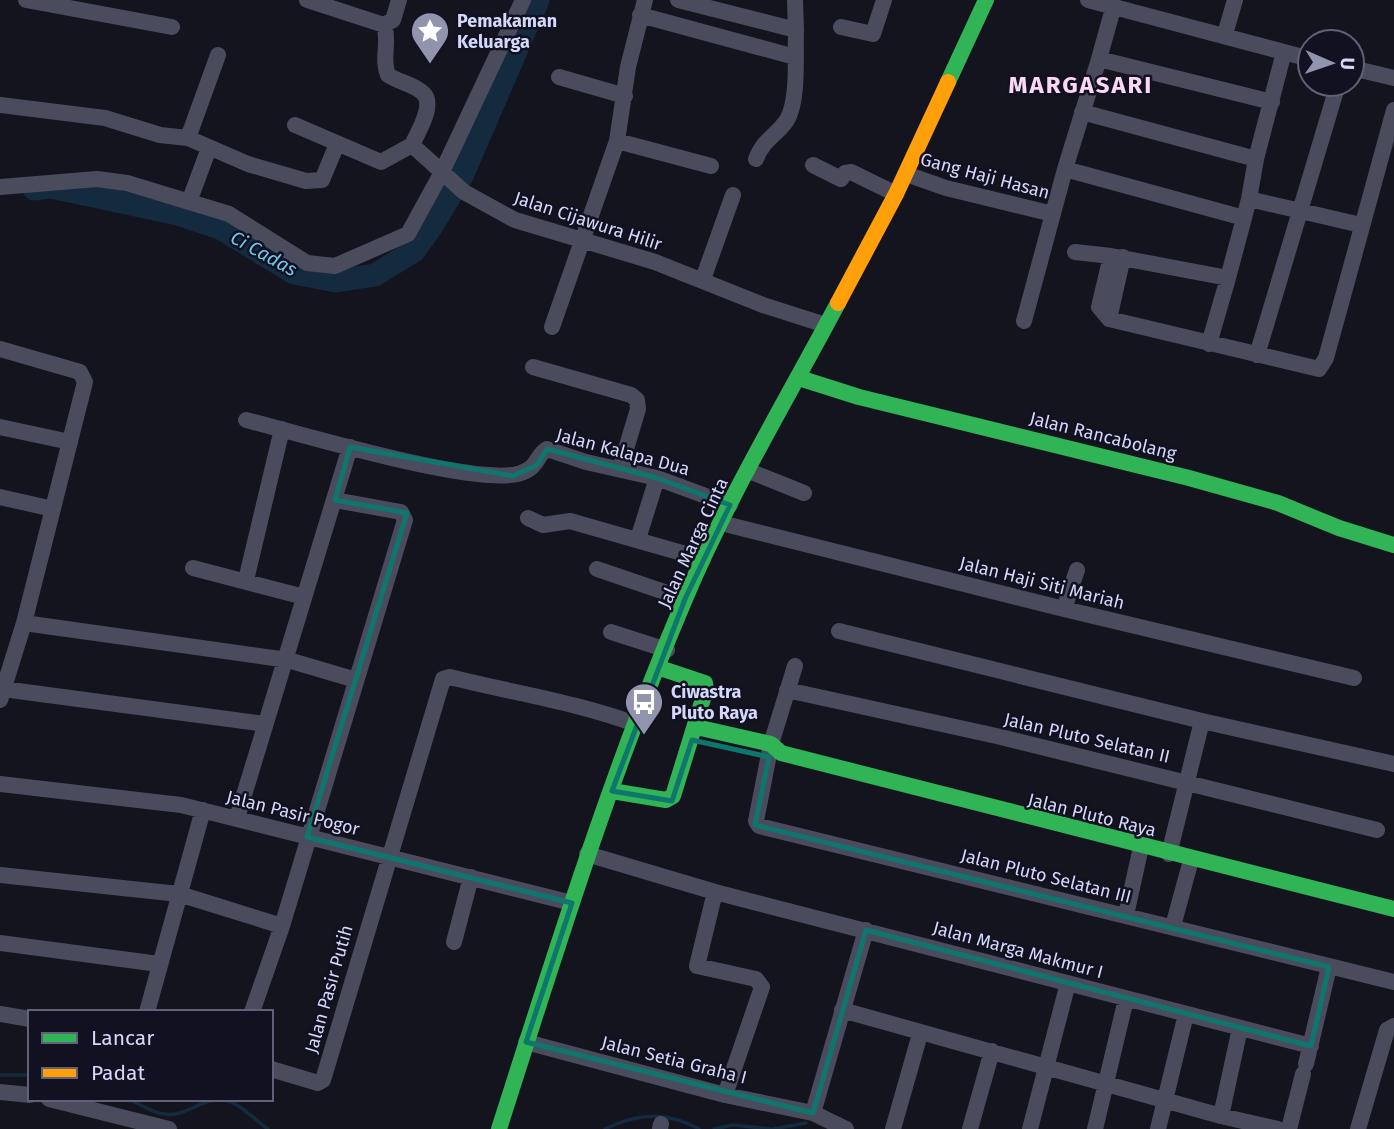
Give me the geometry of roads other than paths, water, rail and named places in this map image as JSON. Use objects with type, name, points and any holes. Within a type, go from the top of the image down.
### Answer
[{"type":"street","points":[[26,0],[104,7],[172,27]]},
{"type":"street","points":[[307,0],[384,25],[393,20],[399,0]]},
{"type":"street","points":[[0,187],[97,179],[127,183],[224,212],[248,223],[307,263],[335,266],[408,234],[444,174],[523,0]]},
{"type":"street","points":[[678,0],[796,30]]},
{"type":"street","points":[[756,159],[766,140],[789,116],[795,57],[795,0]]},
{"type":"street","points":[[841,27],[873,34],[884,0]]},
{"type":"street","name":"Jalan Marga Cinta","points":[[499,1129],[586,854],[685,599],[730,505],[896,194],[986,0]]},
{"type":"street","points":[[1088,0],[1225,34],[1296,55]]},
{"type":"street","points":[[1225,34],[1235,0]]},
{"type":"street","points":[[1024,321],[1065,169],[1114,5]]},
{"type":"street","points":[[552,327],[617,141],[628,66],[642,8],[795,57]]},
{"type":"street","points":[[295,125],[381,162],[412,145],[428,102],[423,92],[388,75],[383,62],[387,35],[384,25]]},
{"type":"street","points":[[1209,344],[1249,199],[1256,159],[1284,52]]},
{"type":"street","points":[[188,138],[218,55]]},
{"type":"street","points":[[1099,59],[1272,102]]},
{"type":"street","points":[[1366,71],[1394,78]]},
{"type":"street","points":[[559,77],[625,96]]},
{"type":"street","points":[[1257,355],[1303,210],[1334,98]]},
{"type":"street","points":[[0,105],[98,117],[160,135],[188,138],[248,164],[317,181],[322,180],[337,144]]},
{"type":"street","points":[[1117,256],[1109,319],[1315,369],[1322,367],[1362,225],[1387,168],[1394,110]]},
{"type":"street","points":[[1082,112],[1256,159]]},
{"type":"street","points":[[617,141],[711,166]]},
{"type":"street","name":"Jalan Cijawura Hilir","points":[[412,145],[464,192],[515,220],[703,279],[757,302],[832,314]]},
{"type":"street","points":[[189,202],[208,148]]},
{"type":"street","points":[[813,165],[841,179],[845,173],[851,172],[896,194]]},
{"type":"street","points":[[1065,169],[1244,218]]},
{"type":"street","name":"Gang Haji Hasan","points":[[906,174],[946,188],[1053,214]]},
{"type":"street","points":[[703,279],[733,195]]},
{"type":"street","points":[[1249,199],[1362,225]]},
{"type":"street","points":[[1075,252],[1117,256],[1228,278]]},
{"type":"street","points":[[0,349],[84,376],[85,394],[70,442],[24,623],[2,694],[265,724]]},
{"type":"street","points":[[533,367],[631,395],[637,400],[638,409],[620,469]]},
{"type":"street","name":"Jalan Rancabolang","points":[[794,389],[859,397],[1202,481],[1278,503],[1339,528],[1394,545]]},
{"type":"street","points":[[237,818],[265,724],[288,660],[304,597],[350,447],[246,420]]},
{"type":"street","points":[[0,427],[70,442]]},
{"type":"street","points":[[246,580],[282,429]]},
{"type":"street","name":"Jalan Kalapa Dua","points":[[350,447],[489,475],[513,475],[531,469],[545,449],[657,478],[730,505]]},
{"type":"street","points":[[749,471],[804,493]]},
{"type":"street","points":[[638,539],[657,478]]},
{"type":"street","points":[[0,497],[53,509]]},
{"type":"street","points":[[253,1010],[282,926],[405,517],[401,512],[335,500]]},
{"type":"street","points":[[528,518],[543,525],[570,521],[703,559]]},
{"type":"street","name":"Jalan Haji Siti Mariah","points":[[721,523],[1064,610],[1354,678]]},
{"type":"street","points":[[193,568],[304,597]]},
{"type":"street","points":[[597,569],[685,599]]},
{"type":"street","points":[[1064,610],[1077,570]]},
{"type":"street","points":[[24,623],[288,660],[356,680]]},
{"type":"street","points":[[839,631],[1394,764]]},
{"type":"street","points":[[611,632],[667,650]]},
{"type":"street","points":[[774,751],[795,666]]},
{"type":"street","points":[[612,791],[672,798],[694,733],[705,683],[660,668]]},
{"type":"street","points":[[388,856],[446,677],[523,696],[553,698],[638,725]]},
{"type":"street","name":"Jalan Pluto Selatan II","points":[[787,690],[1186,782],[1377,830]]},
{"type":"street","points":[[1169,855],[1202,720]]},
{"type":"street","name":"Jalan Pluto Raya","points":[[694,733],[774,751],[1169,855],[1394,909]]},
{"type":"street","name":"Jalan Pluto Selatan III","points":[[774,751],[756,821],[759,826],[1394,982]]},
{"type":"street","name":"Jalan Pasir Pogor","points":[[0,784],[202,810],[572,904]]},
{"type":"street","points":[[148,1010],[202,810]]},
{"type":"street","points":[[1126,915],[1141,847]]},
{"type":"street","name":"Jalan Marga Makmur I","points":[[586,854],[715,892],[1311,1046]]},
{"type":"street","name":"Jalan Pasir Putih","points":[[273,1070],[318,1083],[323,1080],[388,856]]},
{"type":"street","points":[[1174,926],[1191,860]]},
{"type":"street","points":[[0,875],[179,894],[282,926]]},
{"type":"street","points":[[454,942],[471,877]]},
{"type":"street","points":[[715,892],[697,966],[756,979],[762,987],[725,1095]]},
{"type":"street","points":[[816,1119],[842,1010],[866,930]]},
{"type":"street","points":[[0,943],[159,964]]},
{"type":"street","points":[[1289,1129],[1329,967]]},
{"type":"street","points":[[1030,1129],[1068,983]]},
{"type":"street","points":[[1095,1129],[1126,999]]},
{"type":"street","points":[[842,1010],[920,1034],[1045,1066],[1106,1086],[1278,1129]]},
{"type":"street","points":[[0,1014],[28,1019]]},
{"type":"street","points":[[1158,1129],[1186,1014]]},
{"type":"street","points":[[1358,1129],[1387,1030],[1394,1026]]},
{"type":"street","points":[[1221,1116],[1240,1028]]},
{"type":"street","points":[[893,1129],[920,1034]]},
{"type":"street","name":"Jalan Setia Graha I","points":[[526,1042],[846,1129]]},
{"type":"street","points":[[970,1129],[992,1051]]},
{"type":"street","points":[[0,1092],[28,1095]]},
{"type":"street","points":[[55,1101],[125,1124],[169,1129]]},
{"type":"waterway","name":"Ci Cadas","points":[[34,189],[51,187],[178,214],[220,228],[294,273],[336,281],[375,275],[414,251],[463,174],[538,0]]},
{"type":"waterway","points":[[0,1075],[28,1075]]},
{"type":"waterway","points":[[133,1101],[169,1115],[210,1101]]},
{"type":"waterway","points":[[228,1101],[268,1129]]},
{"type":"waterway","points":[[605,1129],[629,1120],[652,1116],[675,1119],[699,1129]]},
{"type":"waterway","points":[[773,1129],[806,1123]]},
{"type":"waterway","points":[[714,1129],[733,1125],[770,1129]]},
{"type":"place","name":"Pemakaman Keluarga","points":[[430,65]]},
{"type":"place","name":"Ciwastra Pluto Raya","points":[[644,736]]},
{"type":"district","name":"MARGASARI","points":[[1081,85]]}]
